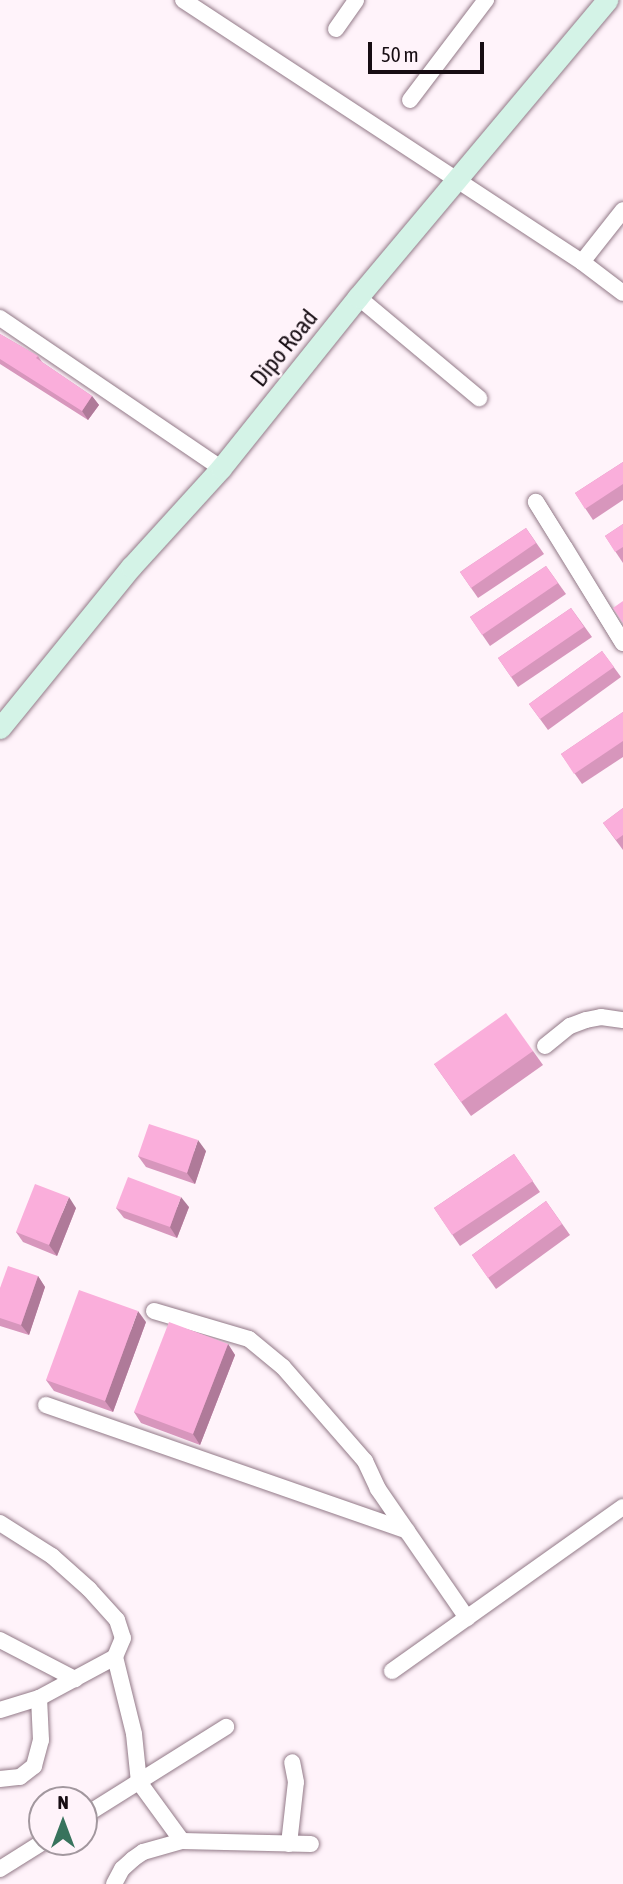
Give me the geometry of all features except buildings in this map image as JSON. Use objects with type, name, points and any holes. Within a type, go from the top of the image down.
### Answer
[{"type":"main road","name":"Dipo Road","points":[[0,728],[131,566],[221,468],[358,297],[607,0]]},
{"type":"street","points":[[183,0],[582,262],[623,293]]},
{"type":"street","points":[[336,29],[356,0]]},
{"type":"street","points":[[410,100],[486,0]]},
{"type":"street","points":[[582,262],[623,210]]},
{"type":"street","points":[[358,297],[479,398]]},
{"type":"street","points":[[0,318],[221,468]]},
{"type":"street","points":[[536,502],[565,548],[623,644],[536,502]]},
{"type":"street","points":[[545,1046],[570,1026],[586,1020],[601,1017],[623,1020]]},
{"type":"street","points":[[154,1311],[249,1339],[282,1367],[365,1461],[378,1489],[467,1618]]},
{"type":"street","points":[[46,1405],[407,1531]]},
{"type":"street","points":[[392,1671],[623,1507]]},
{"type":"street","points":[[0,1522],[52,1556],[89,1589],[117,1620],[123,1638],[115,1657],[134,1734],[139,1782],[183,1841]]},
{"type":"street","points":[[0,1640],[75,1679]]},
{"type":"street","points":[[0,1710],[39,1698],[115,1657]]},
{"type":"street","points":[[0,1779],[20,1777],[34,1766],[41,1740],[39,1698]]},
{"type":"street","points":[[98,1807],[226,1727]]},
{"type":"street","points":[[289,1844],[296,1782],[292,1762]]},
{"type":"street","points":[[114,1884],[122,1869],[133,1858],[183,1841],[311,1844]]},
{"type":"street","points":[[0,1869],[28,1851]]}]
